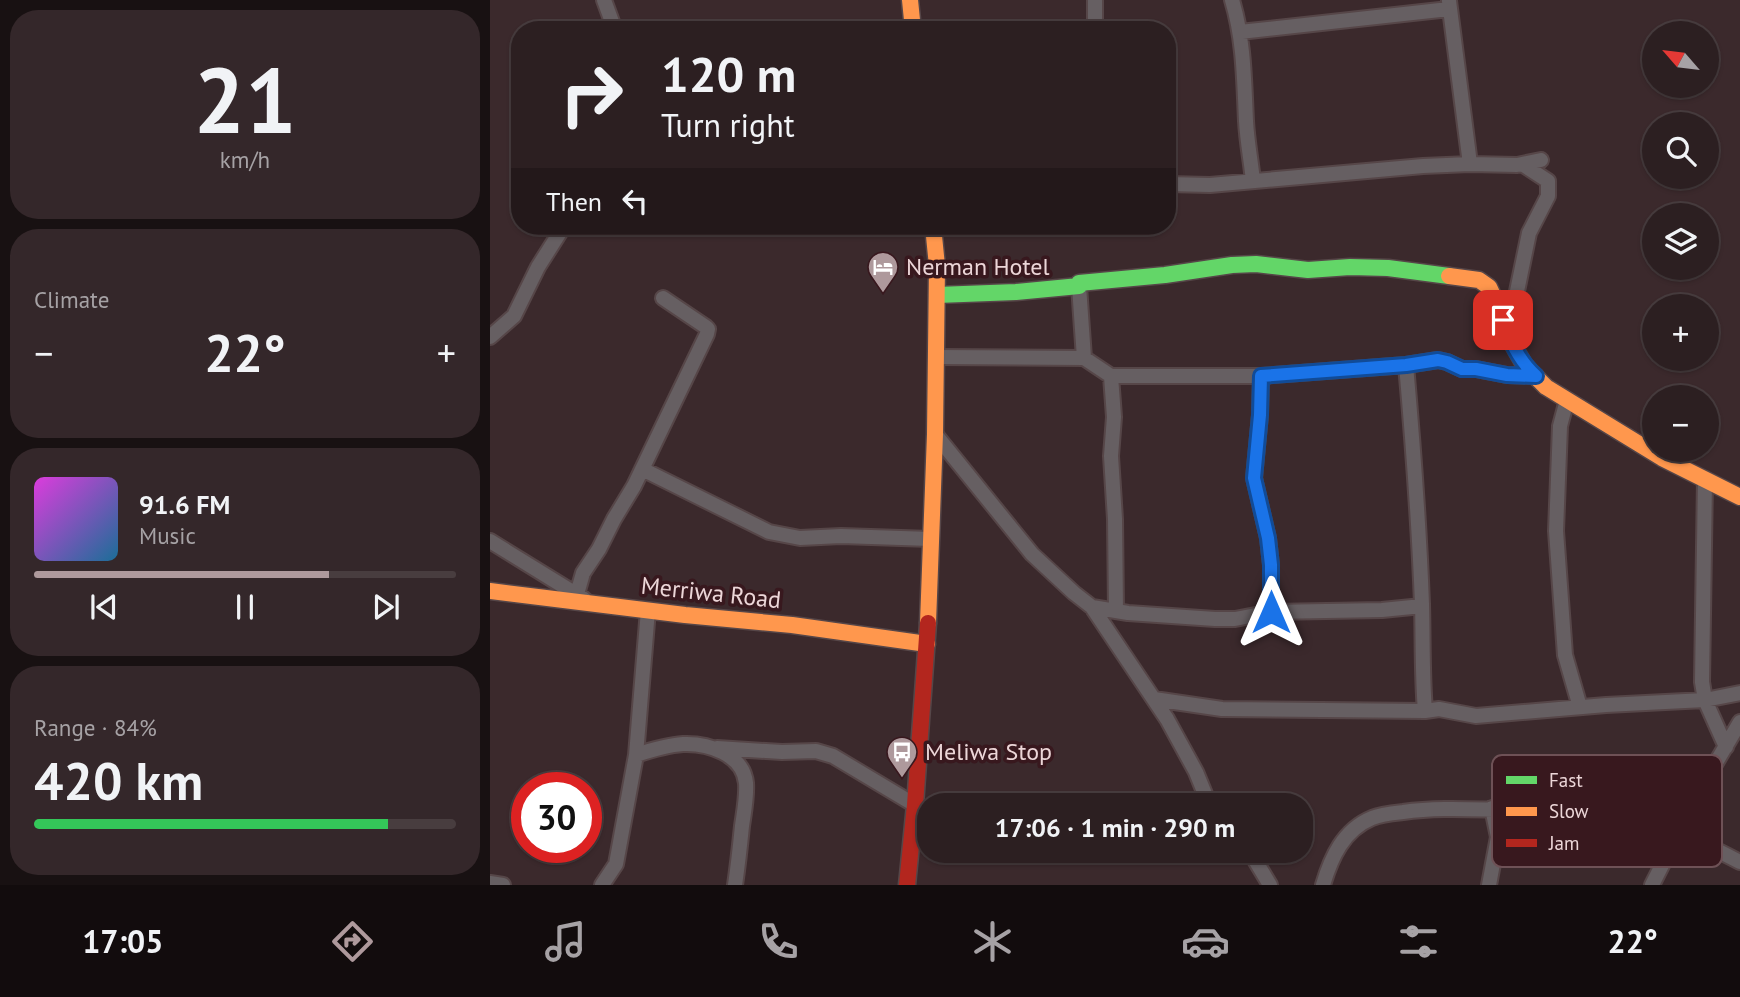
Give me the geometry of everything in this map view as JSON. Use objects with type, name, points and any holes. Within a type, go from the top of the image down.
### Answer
[{"type":"main road","points":[[910,0],[912,21]]},
{"type":"main road","points":[[907,885],[928,644],[936,434],[937,266],[934,235]]},
{"type":"main road","points":[[937,295],[1079,286],[1079,283],[1165,275],[1232,265],[1275,265],[1308,270],[1388,268],[1479,280],[1489,287],[1508,337],[1525,366],[1546,387],[1662,458],[1740,497]]},
{"type":"main road","name":"Merriwa Road","points":[[490,591],[584,599],[685,615],[792,625],[928,644]]},
{"type":"street","points":[[604,0],[612,21]]},
{"type":"street","points":[[1095,0],[1095,21]]},
{"type":"street","points":[[1232,0],[1240,32],[1253,181]]},
{"type":"street","points":[[1240,32],[1449,5],[1470,164]]},
{"type":"street","points":[[1176,184],[1210,185],[1470,164],[1522,164],[1541,160]]},
{"type":"street","points":[[1508,337],[1529,233],[1548,196],[1548,181],[1522,164]]},
{"type":"street","points":[[490,337],[514,316],[538,267],[558,235]]},
{"type":"street","points":[[1079,286],[1084,358]]},
{"type":"street","points":[[584,599],[583,573],[642,469],[708,330],[663,298]]},
{"type":"street","points":[[936,356],[1084,358],[1111,376],[1261,376],[1438,360],[1462,369],[1536,376]]},
{"type":"street","points":[[1406,365],[1422,606],[1425,711]]},
{"type":"street","points":[[1111,376],[1114,417],[1111,456],[1116,611]]},
{"type":"street","points":[[1261,376],[1254,478],[1268,538],[1271,612]]},
{"type":"street","points":[[1567,400],[1560,426],[1556,531],[1565,655],[1580,707]]},
{"type":"street","points":[[936,434],[1032,554],[1092,607],[1154,699],[1186,753],[1204,793]]},
{"type":"street","points":[[642,469],[769,532],[800,538],[841,536],[931,539]]},
{"type":"street","points":[[1705,479],[1702,682],[1704,700],[1726,747]]},
{"type":"street","points":[[490,541],[584,599]]},
{"type":"street","points":[[1092,607],[1215,620],[1271,612],[1382,610],[1422,606]]},
{"type":"street","points":[[602,885],[616,864],[636,755],[648,610]]},
{"type":"street","points":[[1154,699],[1222,709],[1439,709],[1476,716],[1704,700],[1740,693]]},
{"type":"street","points":[[1721,755],[1740,722]]},
{"type":"street","points":[[636,755],[684,744],[715,748],[816,751],[833,756],[915,805]]},
{"type":"street","points":[[715,748],[740,767],[746,781],[735,885]]},
{"type":"street","points":[[1323,885],[1331,861],[1342,843],[1371,818],[1416,810],[1492,808]]},
{"type":"street","points":[[1722,853],[1740,862]]},
{"type":"street","points":[[1257,863],[1270,885]]},
{"type":"street","points":[[1489,885],[1492,867]]},
{"type":"street","points":[[1652,885],[1661,867]]},
{"type":"street","points":[[490,883],[503,885]]},
{"type":"traffic: fast","points":[[937,295],[1079,286],[1079,283],[1256,264],[1308,270],[1388,268],[1449,276]]},
{"type":"traffic: slow","points":[[910,0],[912,21]]},
{"type":"traffic: slow","points":[[928,623],[935,434],[937,266],[934,235]]},
{"type":"traffic: slow","points":[[1449,276],[1479,280],[1489,287],[1508,336],[1525,366],[1546,387],[1662,458],[1740,497]]},
{"type":"traffic: slow","points":[[490,591],[792,625],[927,644]]},
{"type":"traffic: jam","points":[[907,885],[928,623]]},
{"type":"place","name":"Nerman Hotel","points":[[883,294]]},
{"type":"place","name":"Meliwa Stop","points":[[902,779]]},
{"type":"route","points":[[1271,612],[1268,538],[1254,478],[1261,376],[1406,365],[1427,360],[1447,362],[1462,369],[1536,376],[1525,366],[1508,337],[1503,320]]}]
